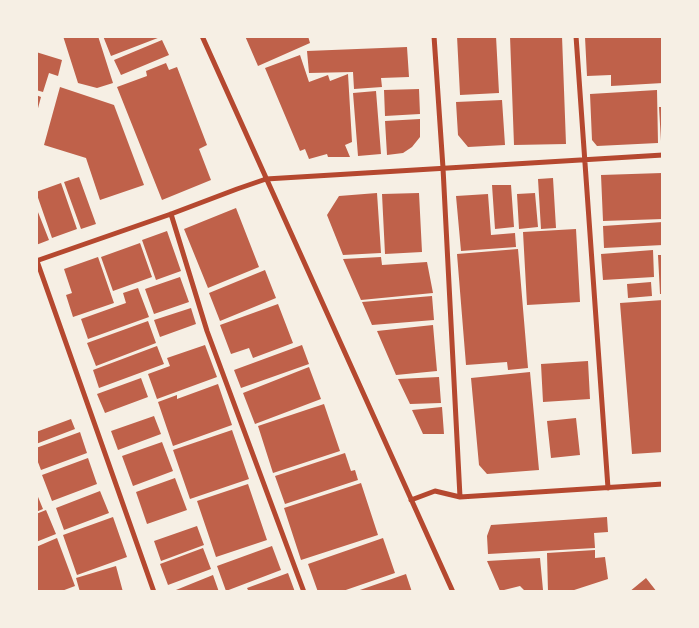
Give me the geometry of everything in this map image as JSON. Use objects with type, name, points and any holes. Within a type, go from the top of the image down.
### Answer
[{"type":"street","points":[[202,36],[453,592]]},
{"type":"street","points":[[434,36],[443,168],[460,497]]},
{"type":"street","points":[[576,36],[608,488]]},
{"type":"street","points":[[154,592],[37,261],[266,179],[663,155]]},
{"type":"street","points":[[171,214],[208,331],[304,592]]},
{"type":"street","points":[[411,500],[435,491],[460,497],[663,484]]},
{"type":"building","points":[[63,36],[98,36],[113,83],[97,88],[78,83]]},
{"type":"building","points":[[103,36],[163,36],[111,56]]},
{"type":"building","points":[[245,36],[308,36],[310,43],[258,66]]},
{"type":"building","points":[[457,36],[496,36],[499,93],[460,95]]},
{"type":"building","points":[[510,36],[562,36],[566,144],[514,145]]},
{"type":"building","points":[[663,36],[663,83],[611,86],[611,75],[587,76],[585,37]]},
{"type":"building","points":[[162,40],[169,55],[121,75],[114,60]]},
{"type":"building","points":[[407,47],[409,77],[381,78],[382,87],[354,89],[353,72],[309,73],[307,51]]},
{"type":"building","points":[[36,52],[62,60],[58,76],[49,73],[43,92],[36,90]]},
{"type":"building","points":[[300,55],[309,82],[328,75],[330,81],[348,74],[352,142],[345,145],[350,157],[328,157],[327,154],[309,159],[305,149],[300,151],[265,68]]},
{"type":"building","points":[[166,63],[169,70],[177,67],[207,145],[199,149],[211,180],[162,200],[117,87],[147,76],[146,71]]},
{"type":"building","points":[[60,87],[114,105],[144,185],[100,200],[86,158],[44,145]]},
{"type":"building","points":[[419,89],[420,114],[385,116],[384,90]]},
{"type":"building","points":[[657,90],[658,143],[597,146],[592,140],[590,94]]},
{"type":"building","points":[[376,91],[381,154],[358,156],[353,93]]},
{"type":"building","points":[[36,95],[41,97],[37,112],[36,112]]},
{"type":"building","points":[[502,100],[505,145],[468,147],[458,135],[456,102]]},
{"type":"building","points":[[659,107],[663,107],[663,141],[661,141]]},
{"type":"building","points":[[420,119],[420,137],[412,147],[403,153],[387,155],[385,121]]},
{"type":"building","points":[[662,173],[663,219],[603,221],[601,175]]},
{"type":"building","points":[[79,177],[96,224],[81,229],[64,182]]},
{"type":"building","points":[[553,178],[556,228],[541,229],[538,179]]},
{"type":"building","points":[[61,183],[77,229],[52,238],[36,192]]},
{"type":"building","points":[[492,185],[511,185],[514,227],[495,229]]},
{"type":"building","points":[[377,193],[381,253],[343,255],[327,215],[339,196]]},
{"type":"building","points":[[419,193],[422,252],[385,254],[382,194]]},
{"type":"building","points":[[535,193],[538,227],[519,229],[517,194]]},
{"type":"building","points":[[488,194],[491,235],[515,233],[516,247],[461,251],[456,196]]},
{"type":"building","points":[[36,207],[49,240],[36,245]]},
{"type":"building","points":[[236,208],[259,267],[208,288],[184,229]]},
{"type":"building","points":[[663,222],[663,245],[604,248],[603,226]]},
{"type":"building","points":[[576,229],[580,302],[527,305],[523,232]]},
{"type":"building","points":[[167,231],[181,271],[156,280],[142,240]]},
{"type":"building","points":[[140,243],[152,277],[113,291],[101,257]]},
{"type":"building","points":[[518,249],[528,368],[508,370],[507,362],[466,365],[457,254]]},
{"type":"building","points":[[653,250],[654,277],[603,280],[601,254]]},
{"type":"building","points":[[658,255],[663,255],[663,294],[660,294]]},
{"type":"building","points":[[98,257],[114,303],[73,317],[66,295],[72,293],[64,269]]},
{"type":"building","points":[[381,257],[382,265],[427,262],[433,293],[361,300],[343,259]]},
{"type":"building","points":[[265,270],[276,298],[220,321],[209,293]]},
{"type":"building","points":[[180,277],[189,302],[154,314],[145,289]]},
{"type":"building","points":[[651,282],[652,296],[628,298],[627,284]]},
{"type":"building","points":[[138,288],[149,317],[88,339],[81,319],[126,303],[123,293]]},
{"type":"building","points":[[432,296],[434,320],[372,325],[362,302]]},
{"type":"building","points":[[663,300],[663,452],[632,454],[620,303]]},
{"type":"building","points":[[278,304],[293,343],[253,358],[249,348],[231,354],[220,325]]},
{"type":"building","points":[[191,308],[196,324],[160,337],[154,320]]},
{"type":"building","points":[[148,321],[156,343],[96,366],[87,343]]},
{"type":"building","points":[[433,325],[437,371],[396,375],[377,331]]},
{"type":"building","points":[[205,345],[217,377],[157,399],[148,374],[170,366],[167,358]]},
{"type":"building","points":[[302,345],[309,364],[241,388],[234,370]]},
{"type":"building","points":[[157,346],[164,364],[99,388],[93,370]]},
{"type":"building","points":[[588,361],[590,399],[543,402],[541,364]]},
{"type":"building","points":[[309,367],[321,399],[255,424],[243,393]]},
{"type":"building","points":[[530,372],[539,470],[487,474],[479,465],[471,378]]},
{"type":"building","points":[[439,377],[441,403],[410,404],[398,379]]},
{"type":"building","points":[[141,378],[148,397],[105,413],[97,394]]},
{"type":"building","points":[[218,384],[232,425],[173,446],[158,402],[177,395],[177,399]]},
{"type":"building","points":[[324,404],[340,451],[273,473],[258,426]]},
{"type":"building","points":[[442,407],[444,434],[423,434],[412,410]]},
{"type":"building","points":[[154,416],[161,434],[118,450],[111,431]]},
{"type":"building","points":[[576,418],[580,455],[551,458],[547,421]]},
{"type":"building","points":[[71,419],[75,429],[36,444],[36,432]]},
{"type":"building","points":[[232,430],[249,479],[190,499],[173,450]]},
{"type":"building","points":[[80,432],[87,453],[41,470],[36,457],[36,448]]},
{"type":"building","points":[[162,442],[173,471],[133,486],[122,456]]},
{"type":"building","points":[[345,453],[351,471],[355,470],[358,480],[285,504],[275,476]]},
{"type":"building","points":[[88,458],[97,484],[52,501],[42,475]]},
{"type":"building","points":[[175,478],[187,510],[147,524],[136,492]]},
{"type":"building","points":[[361,483],[378,535],[301,560],[284,508]]},
{"type":"building","points":[[248,484],[267,540],[216,557],[197,501]]},
{"type":"building","points":[[100,491],[109,513],[64,530],[56,508]]},
{"type":"building","points":[[36,492],[43,509],[36,512]]},
{"type":"building","points":[[46,510],[56,534],[36,542],[36,514]]},
{"type":"building","points":[[113,517],[127,557],[77,575],[63,535]]},
{"type":"building","points":[[607,517],[608,532],[594,533],[595,548],[488,554],[487,536],[491,525]]},
{"type":"building","points":[[197,526],[204,545],[161,561],[154,541]]},
{"type":"building","points":[[57,538],[75,586],[59,592],[36,592],[36,547]]},
{"type":"building","points":[[383,538],[395,573],[340,592],[318,592],[308,564]]},
{"type":"building","points":[[272,546],[281,570],[226,591],[217,566]]},
{"type":"building","points":[[203,548],[211,569],[168,585],[160,564]]},
{"type":"building","points":[[595,550],[595,558],[605,557],[608,579],[568,592],[548,592],[547,553]]},
{"type":"building","points":[[540,558],[543,590],[536,592],[526,592],[520,586],[500,591],[487,561]]},
{"type":"building","points":[[116,566],[123,592],[80,592],[76,578]]},
{"type":"building","points":[[288,573],[295,592],[249,592],[247,588]]},
{"type":"building","points":[[406,574],[412,592],[357,592],[357,591]]},
{"type":"building","points":[[213,575],[219,592],[171,592]]},
{"type":"building","points":[[646,578],[657,592],[629,592]]}]
